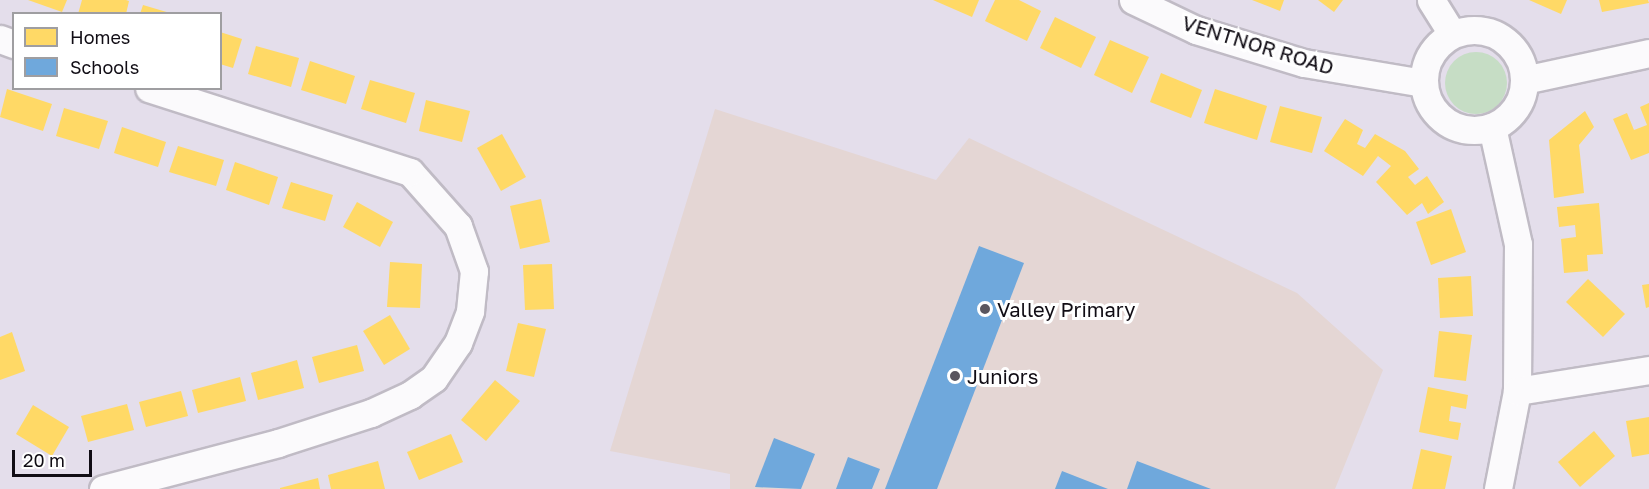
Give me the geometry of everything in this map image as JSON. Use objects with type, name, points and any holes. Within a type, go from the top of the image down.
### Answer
[{"type":"street","name":"VENTNOR ROAD","points":[[1133,0],[1196,30],[1304,63],[1423,83]]},
{"type":"street","points":[[1431,0],[1452,34]]},
{"type":"street","points":[[1482,30],[1506,41],[1518,56],[1524,80],[1520,101],[1510,115],[1492,127],[1465,130],[1443,121],[1427,101],[1423,83],[1429,56],[1452,34],[1482,30]]},
{"type":"street","points":[[1524,80],[1649,53]]},
{"type":"street","points":[[103,489],[278,443],[371,413],[410,395],[434,378],[458,343],[470,311],[474,271],[458,226],[410,172],[155,90]]},
{"type":"street","points":[[1492,127],[1518,244],[1517,391],[1498,489]]},
{"type":"street","points":[[1517,391],[1649,370]]},
{"type":"shaded area","name":"Valley Primary","points":[[715,109],[936,180],[969,138],[1297,293],[1383,370],[1335,489],[730,489],[730,474],[610,451]]},
{"type":"green space","points":[[1476,52],[1493,57],[1498,61],[1502,66],[1507,83],[1502,100],[1498,105],[1493,109],[1476,114],[1459,109],[1454,105],[1450,100],[1445,83],[1450,66],[1454,61],[1459,57]]},
{"type":"building: Homes","points":[[28,0],[67,0],[62,12]]},
{"type":"building: Homes","points":[[82,0],[129,1],[126,12],[79,12]]},
{"type":"building: Homes","points":[[933,0],[979,0],[972,17]]},
{"type":"building: Homes","points":[[995,0],[1019,0],[1041,11],[1027,41],[985,21]]},
{"type":"building: Homes","points":[[1252,0],[1284,0],[1280,11]]},
{"type":"building: Homes","points":[[1318,0],[1343,0],[1334,12]]},
{"type":"building: Homes","points":[[1529,0],[1567,0],[1561,14]]},
{"type":"building: Homes","points":[[1599,0],[1648,0],[1649,3],[1602,12]]},
{"type":"building: Homes","points":[[143,5],[167,12],[141,12]]},
{"type":"building: Homes","points":[[1055,17],[1096,37],[1081,68],[1040,48]]},
{"type":"building: Homes","points":[[222,33],[242,39],[233,68],[222,65]]},
{"type":"building: Homes","points":[[1110,40],[1149,57],[1132,93],[1094,75]]},
{"type":"building: Homes","points":[[256,46],[299,58],[291,87],[248,74]]},
{"type":"building: Homes","points":[[310,61],[355,76],[346,104],[301,90]]},
{"type":"building: Homes","points":[[1161,73],[1202,90],[1191,118],[1150,102]]},
{"type":"building: Homes","points":[[370,80],[415,93],[406,123],[361,109]]},
{"type":"building: Homes","points":[[7,89],[52,104],[43,131],[0,117]]},
{"type":"building: Homes","points":[[1215,89],[1267,106],[1257,140],[1204,123]]},
{"type":"building: Homes","points":[[426,100],[470,111],[462,142],[419,131]]},
{"type":"building: Homes","points":[[1649,103],[1649,153],[1631,160],[1613,119],[1627,113],[1634,130],[1647,125],[1640,107]]},
{"type":"building: Homes","points":[[1280,106],[1322,117],[1312,153],[1270,142]]},
{"type":"building: Homes","points":[[64,108],[108,121],[99,149],[56,136]]},
{"type":"building: Homes","points":[[1585,111],[1594,127],[1579,145],[1584,193],[1554,198],[1549,140]]},
{"type":"building: Homes","points":[[1345,119],[1363,130],[1357,144],[1365,148],[1375,134],[1405,151],[1419,169],[1408,177],[1415,185],[1427,176],[1444,202],[1428,214],[1422,203],[1407,215],[1376,182],[1391,166],[1378,156],[1363,176],[1324,151]]},
{"type":"building: Homes","points":[[122,127],[166,142],[158,167],[114,153]]},
{"type":"building: Homes","points":[[502,134],[526,177],[501,191],[477,148]]},
{"type":"building: Homes","points":[[178,146],[224,160],[216,186],[169,172]]},
{"type":"building: Homes","points":[[235,162],[278,177],[269,205],[226,190]]},
{"type":"building: Homes","points":[[291,182],[333,195],[325,221],[282,208]]},
{"type":"building: Homes","points":[[541,199],[550,242],[520,249],[510,206]]},
{"type":"building: Homes","points":[[357,202],[393,222],[380,247],[343,227]]},
{"type":"building: Homes","points":[[1599,203],[1603,254],[1587,255],[1588,271],[1564,273],[1561,239],[1576,237],[1575,225],[1559,227],[1557,207]]},
{"type":"building: Homes","points":[[1451,209],[1466,252],[1431,265],[1416,222]]},
{"type":"building: Homes","points":[[390,262],[422,264],[420,308],[387,307]]},
{"type":"building: Homes","points":[[552,264],[554,309],[525,310],[523,265]]},
{"type":"building: Homes","points":[[1471,276],[1473,316],[1440,318],[1438,278]]},
{"type":"building: Homes","points":[[1588,279],[1625,314],[1603,337],[1566,302]]},
{"type":"building: Homes","points":[[1649,284],[1649,307],[1646,308],[1642,285]]},
{"type":"building: Homes","points":[[390,315],[410,349],[384,365],[363,331]]},
{"type":"building: Homes","points":[[518,323],[546,329],[534,377],[506,371]]},
{"type":"building: Homes","points":[[1439,331],[1472,335],[1466,381],[1434,377]]},
{"type":"building: Homes","points":[[12,332],[25,371],[0,380],[0,337]]},
{"type":"building: Homes","points":[[357,345],[364,371],[319,383],[312,357]]},
{"type":"building: Homes","points":[[297,360],[304,388],[258,400],[251,373]]},
{"type":"building: Homes","points":[[240,377],[246,401],[198,413],[192,390]]},
{"type":"building: Homes","points":[[495,380],[520,401],[486,441],[461,420]]},
{"type":"building: Homes","points":[[1428,387],[1468,395],[1466,409],[1451,406],[1449,421],[1461,423],[1458,440],[1419,432]]},
{"type":"building: Homes","points":[[181,391],[188,416],[146,427],[139,402]]},
{"type":"building: Homes","points":[[127,404],[134,430],[88,442],[81,416]]},
{"type":"building: Homes","points":[[33,405],[69,427],[52,456],[16,434]]},
{"type":"building: Homes","points":[[1649,417],[1649,454],[1632,457],[1626,421]]},
{"type":"building: Homes","points":[[1594,431],[1615,456],[1580,487],[1558,462]]},
{"type":"building: Homes","points":[[451,434],[463,462],[419,480],[407,452]]},
{"type":"building: Homes","points":[[1421,449],[1452,456],[1445,489],[1412,489]]},
{"type":"building: Homes","points":[[378,461],[385,489],[331,489],[328,475]]},
{"type":"building: Homes","points":[[318,478],[320,489],[280,489],[280,488]]},
{"type":"building: Schools","name":"Juniors","points":[[979,246],[1024,263],[937,489],[885,489]]},
{"type":"building: Schools","points":[[774,438],[815,454],[801,489],[755,487]]},
{"type":"building: Schools","points":[[848,457],[880,469],[872,489],[836,489]]},
{"type":"building: Schools","points":[[1137,461],[1211,489],[1127,489]]},
{"type":"building: Schools","points":[[1062,471],[1108,489],[1055,489]]},
{"type":"place","name":"Valley Primary","points":[[985,309]]},
{"type":"place","name":"Juniors","points":[[955,376]]}]
